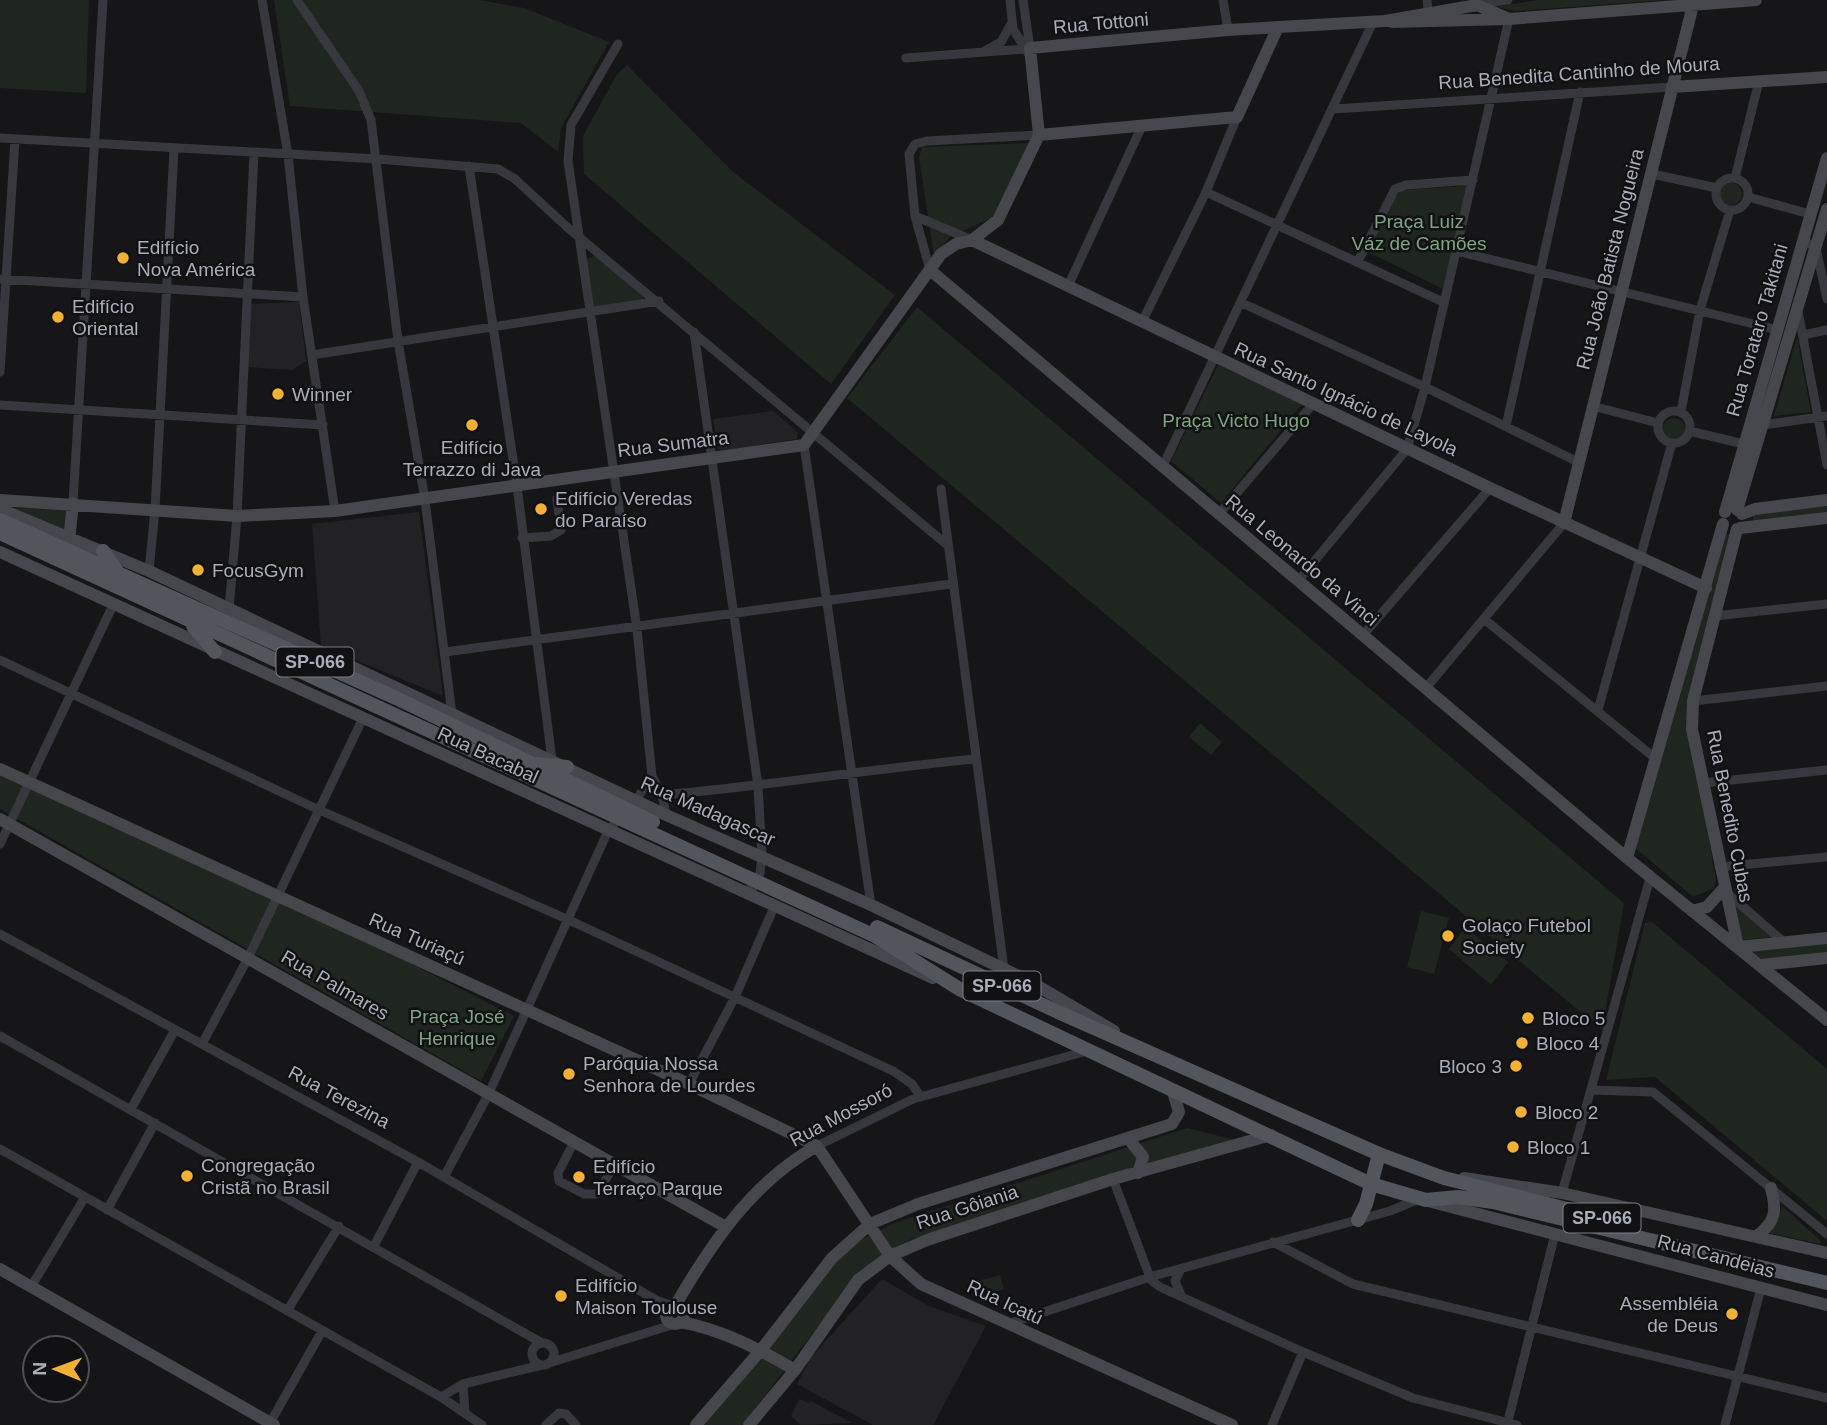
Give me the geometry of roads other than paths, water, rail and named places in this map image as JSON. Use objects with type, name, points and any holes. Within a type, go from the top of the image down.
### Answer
[{"type":"main road","name":"SP-066","points":[[0,520],[118,573],[225,614],[759,877],[901,950],[961,990],[1173,1093],[1270,1135],[1371,1184],[1422,1200],[1458,1197],[1493,1202],[1827,1283]]},
{"type":"main road","name":"SP-066","points":[[0,533],[66,549],[172,611],[628,812]]},
{"type":"main road","points":[[103,551],[118,573]]},
{"type":"main road","points":[[172,611],[203,635],[215,652]]},
{"type":"main road","points":[[225,614],[256,622]]},
{"type":"main road","points":[[529,764],[566,767]]},
{"type":"main road","name":"SP-066","points":[[759,877],[1379,1154],[1444,1178],[1827,1273]]},
{"type":"main road","points":[[1048,1033],[1058,1012]]},
{"type":"main road","points":[[1357,1220],[1364,1212],[1379,1154]]},
{"type":"street","points":[[37,570],[66,549],[73,503],[81,411],[103,0]]},
{"type":"street","points":[[262,0],[288,155],[303,297],[335,511]]},
{"type":"street","points":[[297,0],[359,91],[371,121],[378,159],[398,341],[425,500],[452,714]]},
{"type":"street","points":[[1223,0],[1228,30]]},
{"type":"street","name":"Rua Tottoni","points":[[906,58],[1029,52],[1228,30],[1379,21],[1508,0]]},
{"type":"street","name":"Rua Tottoni","points":[[1428,11],[1509,19],[1602,6],[1693,5],[1756,0]]},
{"type":"street","points":[[871,905],[804,444],[941,254],[956,244],[972,240],[998,220],[1039,135],[1024,4],[1010,3],[1012,23],[1029,52]]},
{"type":"street","points":[[1298,581],[1407,449],[1425,387],[1509,19],[1477,5]]},
{"type":"street","name":"Rua João Batista Nogueira","points":[[1564,523],[1693,5]]},
{"type":"street","points":[[1162,468],[1379,21]]},
{"type":"street","points":[[981,53],[1001,42],[1012,23]]},
{"type":"street","points":[[1142,322],[1206,192],[1278,27]]},
{"type":"street","points":[[618,44],[571,125],[567,142],[578,235],[638,629],[652,776],[662,794],[666,815]]},
{"type":"street","name":"Rua Benedita Cantinho de Moura","points":[[1334,109],[1827,77]]},
{"type":"street","points":[[1735,178],[1759,81]]},
{"type":"street","points":[[1506,426],[1580,92]]},
{"type":"street","points":[[930,271],[915,216],[909,154],[915,144],[1141,128],[1237,117]]},
{"type":"street","points":[[1068,286],[1141,128]]},
{"type":"street","points":[[0,138],[378,159],[498,169],[516,179],[578,235],[946,544]]},
{"type":"street","points":[[0,372],[3,279],[15,140]]},
{"type":"street","points":[[149,570],[161,415],[165,288],[174,149]]},
{"type":"street","points":[[0,509],[66,549],[103,551],[149,570],[225,614],[237,516],[254,153]]},
{"type":"street","name":"Rua Torataro Takitani","points":[[1627,858],[1706,588],[1734,519],[1744,444],[1827,158]]},
{"type":"street","points":[[469,166],[517,486],[552,760]]},
{"type":"street","points":[[1652,174],[1717,188]]},
{"type":"street","points":[[1735,178],[1745,184],[1748,197],[1741,208],[1730,211],[1719,204],[1717,188],[1723,180],[1735,178]]},
{"type":"street","points":[[1358,261],[1395,189],[1406,185],[1473,180]]},
{"type":"street","points":[[1206,192],[1443,302]]},
{"type":"street","points":[[1748,197],[1810,214]]},
{"type":"street","name":"Rua Benedito Cubas","points":[[1738,947],[1723,890],[1692,729],[1693,701],[1734,519],[1797,309],[1821,247],[1827,209]]},
{"type":"street","points":[[1681,412],[1700,310],[1730,211]]},
{"type":"street","points":[[915,216],[972,240]]},
{"type":"street","name":"Rua Santo Ignácio de Layola","points":[[972,240],[1407,449],[1706,588]]},
{"type":"street","points":[[1803,240],[1821,247],[1827,299]]},
{"type":"street","points":[[1456,251],[1778,330]]},
{"type":"street","name":"Rua Leonardo da Vinci","points":[[930,271],[1650,878],[1827,1020]]},
{"type":"street","points":[[3,279],[303,297]]},
{"type":"street","points":[[312,355],[659,301]]},
{"type":"street","points":[[1242,303],[1425,387],[1578,462]]},
{"type":"street","points":[[1797,309],[1823,417],[1827,465]]},
{"type":"street","points":[[1803,335],[1827,330]]},
{"type":"street","points":[[694,332],[758,786],[762,856],[759,877],[753,888],[741,892]]},
{"type":"street","points":[[0,404],[323,425]]},
{"type":"street","points":[[1218,515],[1313,404]]},
{"type":"street","points":[[1592,406],[1657,423]]},
{"type":"street","points":[[1670,411],[1681,412],[1689,422],[1689,431],[1682,441],[1672,443],[1661,437],[1657,423],[1670,411]]},
{"type":"street","points":[[1763,425],[1823,417]]},
{"type":"street","points":[[1689,431],[1744,444]]},
{"type":"street","points":[[1598,710],[1672,443]]},
{"type":"street","name":"Rua Sumatra","points":[[0,500],[237,516],[335,511],[714,459],[804,444]]},
{"type":"street","points":[[1363,635],[1490,488]]},
{"type":"street","points":[[941,489],[951,584],[1004,969]]},
{"type":"street","points":[[523,538],[551,536],[561,530],[557,499]]},
{"type":"street","points":[[1734,519],[1755,509],[1827,500]]},
{"type":"street","points":[[1734,519],[1827,518]]},
{"type":"street","points":[[1425,688],[1564,523]]},
{"type":"street","name":"Rua Bacabal","points":[[0,552],[362,720],[961,990]]},
{"type":"street","points":[[445,652],[638,629],[951,584]]},
{"type":"street","points":[[1714,616],[1827,604]]},
{"type":"street","points":[[0,844],[5,822],[30,784],[113,605]]},
{"type":"street","points":[[1485,619],[1656,760]]},
{"type":"street","name":"Rua Madagascar","points":[[256,622],[566,767],[628,812],[666,815],[871,905],[1004,969],[1137,1046]]},
{"type":"street","points":[[1694,631],[1709,636]]},
{"type":"street","points":[[0,660],[317,809],[569,920],[892,1071],[912,1084],[920,1096]]},
{"type":"street","points":[[1693,701],[1827,686]]},
{"type":"street","points":[[202,1044],[248,958],[317,809],[362,720]]},
{"type":"street","points":[[662,794],[758,786],[853,771],[975,759]]},
{"type":"street","name":"Rua Turiaçú","points":[[0,769],[689,1084],[817,1146]]},
{"type":"street","points":[[1703,783],[1827,770]]},
{"type":"street","points":[[444,1177],[488,1095],[608,831],[628,812],[652,776]]},
{"type":"street","points":[[628,812],[633,843]]},
{"type":"street","name":"Rua Palmares","points":[[5,822],[724,1226]]},
{"type":"street","points":[[1719,867],[1827,857]]},
{"type":"street","points":[[1562,1193],[1650,878]]},
{"type":"street","points":[[1692,911],[1707,907],[1723,890],[1784,942]]},
{"type":"street","points":[[689,1084],[735,997],[774,907]]},
{"type":"street","name":"Rua Terezina","points":[[0,933],[418,1162],[656,1300],[674,1315],[761,1350],[795,1370]]},
{"type":"street","points":[[1738,947],[1827,938]]},
{"type":"street","points":[[1760,965],[1827,958]]},
{"type":"street","points":[[131,1109],[176,1030]]},
{"type":"street","points":[[0,1036],[553,1349],[580,1352]]},
{"type":"street","name":"Rua Mossoró","points":[[674,1315],[724,1226],[777,1176],[817,1146],[890,1108],[920,1096],[1087,1051]]},
{"type":"street","points":[[1591,1090],[1653,1093],[1827,1234]]},
{"type":"street","name":"Rua Gôiania","points":[[696,1425],[761,1350],[832,1258],[870,1224],[918,1204],[1172,1124],[1179,1112],[1173,1093]]},
{"type":"street","points":[[107,1210],[155,1123]]},
{"type":"street","name":"Rua Gôiania","points":[[749,1425],[795,1370],[858,1280],[890,1256],[927,1240],[1113,1179],[1270,1135]]},
{"type":"street","points":[[1128,1138],[1143,1157],[1138,1173]]},
{"type":"street","points":[[574,1142],[558,1172],[559,1181],[584,1194],[597,1194],[615,1164]]},
{"type":"street","name":"Rua Icatú","points":[[817,1146],[890,1256],[921,1284],[1233,1425]]},
{"type":"street","points":[[0,1149],[441,1397],[482,1425]]},
{"type":"street","points":[[373,1245],[418,1162]]},
{"type":"street","points":[[1444,1178],[1468,1178],[1562,1193],[1827,1253]]},
{"type":"street","points":[[1008,1324],[1150,1277],[1182,1267],[1422,1200],[1555,1234],[1510,1424],[1413,1398],[1160,1287],[1150,1277],[1113,1179]]},
{"type":"street","points":[[1757,1236],[1772,1222],[1776,1212],[1771,1188]]},
{"type":"street","points":[[32,1287],[85,1197]]},
{"type":"street","points":[[287,1311],[339,1226]]},
{"type":"street","name":"Rua Candeias","points":[[1555,1234],[1827,1305]]},
{"type":"street","points":[[1273,1242],[1353,1284],[1738,1379],[1827,1398]]},
{"type":"street","points":[[1181,1295],[1175,1281],[1177,1272],[1182,1267]]},
{"type":"street","points":[[0,1269],[272,1424],[322,1331]]},
{"type":"street","points":[[1725,1425],[1761,1288]]},
{"type":"street","points":[[441,1397],[463,1384],[545,1364],[655,1331],[674,1315]]},
{"type":"street","points":[[522,1331],[532,1354],[545,1364]]},
{"type":"street","points":[[519,1370],[542,1343]]},
{"type":"street","points":[[545,1364],[553,1358],[553,1349]]},
{"type":"street","points":[[1272,1425],[1303,1352]]},
{"type":"street","points":[[463,1384],[465,1413]]},
{"type":"street","points":[[546,1425],[559,1413],[566,1414],[576,1425]]},
{"type":"place","name":"Edifício Nova América","points":[[123,258]]},
{"type":"place","name":"Edifício Oriental","points":[[58,317]]},
{"type":"place","name":"Winner","points":[[278,394]]},
{"type":"place","name":"Edifício Terrazzo di Java","points":[[472,425]]},
{"type":"place","name":"Edifício Veredas do Paraíso","points":[[541,509]]},
{"type":"place","name":"FocusGym","points":[[198,570]]},
{"type":"place","name":"Golaço Futebol Society","points":[[1448,936]]},
{"type":"place","name":"Bloco 5","points":[[1528,1018]]},
{"type":"place","name":"Bloco 4","points":[[1522,1043]]},
{"type":"place","name":"Bloco 3","points":[[1516,1066]]},
{"type":"place","name":"Paróquia Nossa Senhora de Lourdes","points":[[569,1074]]},
{"type":"place","name":"Bloco 2","points":[[1521,1112]]},
{"type":"place","name":"Bloco 1","points":[[1513,1147]]},
{"type":"place","name":"Congregação Cristã no Brasil","points":[[187,1176]]},
{"type":"place","name":"Edifício Terraço Parque","points":[[579,1177]]},
{"type":"place","name":"Edifício Maison Toulouse","points":[[561,1296]]},
{"type":"place","name":"Assembléia de Deus","points":[[1732,1314]]},
{"type":"park label","name":"Praça Luiz Váz de Camões","points":[[1419,232]]},
{"type":"park label","name":"Praça Victo Hugo","points":[[1236,420]]},
{"type":"park label","name":"Praça José Henrique","points":[[457,1027]]}]
